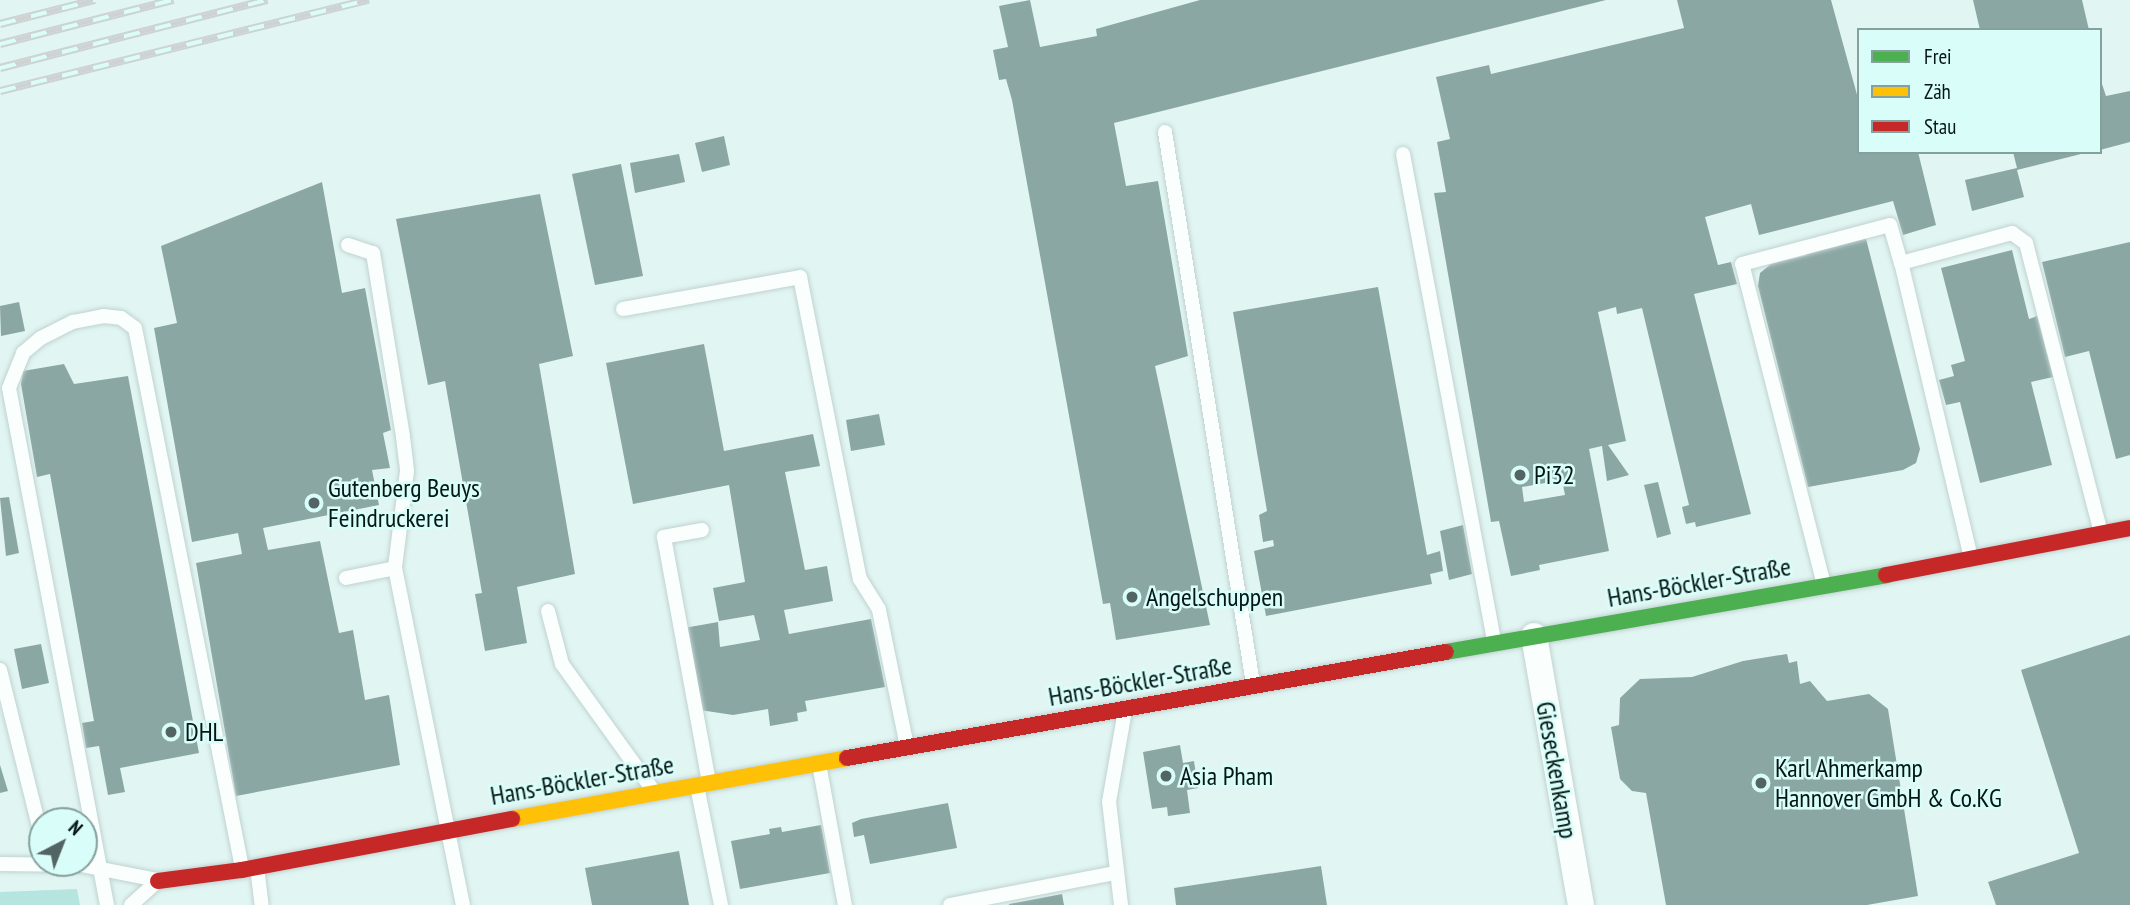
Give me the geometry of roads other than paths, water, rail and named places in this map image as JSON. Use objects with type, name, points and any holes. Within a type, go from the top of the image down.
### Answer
[{"type":"street","name":"Hans-Böckler-Straße","points":[[158,880],[250,867],[446,829],[907,749],[1494,642],[1971,560],[2130,528]]},
{"type":"street","name":"Gieseckenkamp","points":[[1534,636],[1581,905]]},
{"type":"lane","points":[[1165,132],[1253,686]]},
{"type":"lane","points":[[1403,153],[1494,642]]},
{"type":"lane","points":[[1824,586],[1742,264],[1890,225],[1971,560]]},
{"type":"lane","points":[[1901,263],[2012,233],[2026,243],[2101,534]]},
{"type":"lane","points":[[348,245],[373,253],[407,471],[395,568],[463,905]]},
{"type":"lane","points":[[623,309],[800,277],[860,579],[879,610],[907,749]]},
{"type":"lane","points":[[107,905],[9,388],[23,353],[41,338],[73,322],[103,316],[121,318],[135,328],[250,867],[262,905]]},
{"type":"lane","points":[[702,530],[664,537],[721,905]]},
{"type":"lane","points":[[346,578],[395,568]]},
{"type":"lane","points":[[548,611],[562,664],[654,792]]},
{"type":"lane","points":[[0,670],[34,807]]},
{"type":"lane","points":[[1121,905],[1115,873],[1109,802],[1126,708]]},
{"type":"lane","points":[[819,763],[845,905]]},
{"type":"lane","points":[[4,867],[28,865]]},
{"type":"lane","points":[[98,869],[158,880]]},
{"type":"lane","points":[[950,905],[1115,873]]},
{"type":"lane","points":[[131,905],[158,880]]},
{"type":"railway","points":[[0,24],[95,0]]},
{"type":"railway","points":[[0,44],[173,0]]},
{"type":"railway","points":[[0,68],[267,0]]},
{"type":"railway","points":[[0,91],[369,0]]},
{"type":"place","name":"Pi32","points":[[1520,475]]},
{"type":"place","name":"Gutenberg Beuys Feindruckerei","points":[[314,503]]},
{"type":"place","name":"Angelschuppen","points":[[1132,597]]},
{"type":"place","name":"DHL","points":[[171,732]]},
{"type":"place","name":"Asia Pham","points":[[1166,776]]},
{"type":"place","name":"Karl Ahmerkamp Hannover GmbH & Co.KG","points":[[1761,783]]}]
